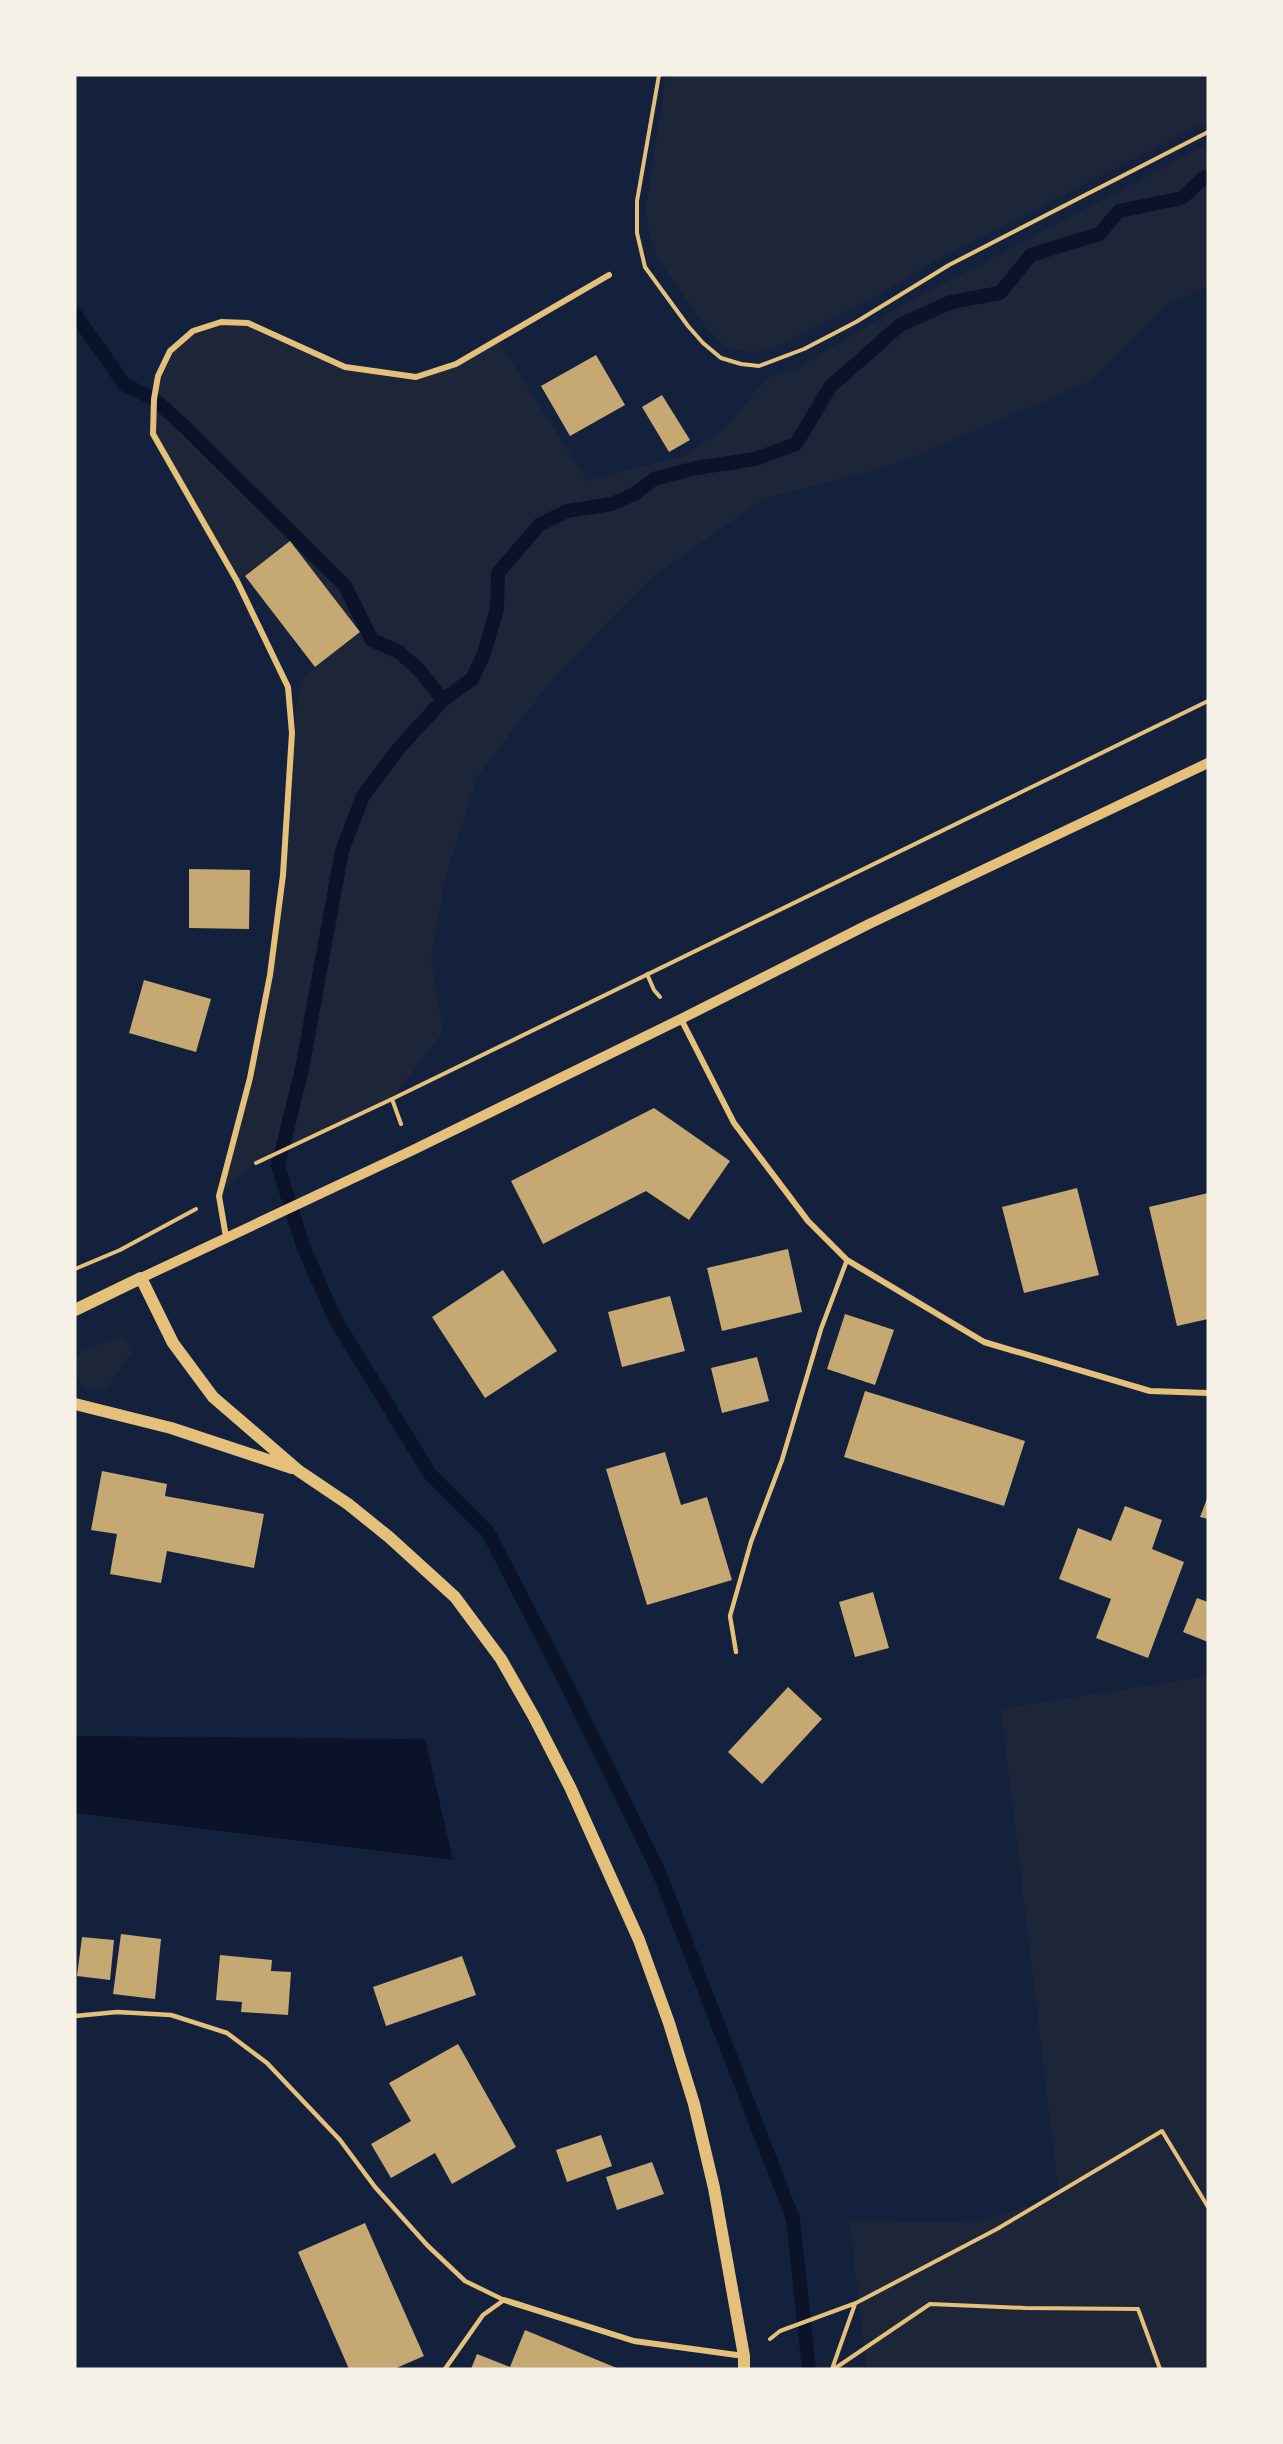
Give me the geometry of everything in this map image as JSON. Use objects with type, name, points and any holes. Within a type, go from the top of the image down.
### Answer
[{"type":"main road","points":[[75,1310],[141,1278],[173,1343],[213,1397],[299,1471],[348,1504],[424,1567],[455,1597],[501,1659],[570,1787],[639,1941],[672,2033],[694,2104],[714,2188],[744,2363]]},
{"type":"main road","points":[[75,1404],[171,1428],[299,1471]]},
{"type":"street","points":[[226,1237],[219,1196],[250,1078],[270,975],[283,875],[292,733],[288,687],[237,581],[153,434],[154,399],[158,376],[170,351],[193,331],[221,322],[248,323],[345,367],[416,377],[456,364],[609,275]]},
{"type":"street","points":[[141,1278],[681,1019],[869,924],[1208,762]]},
{"type":"street","points":[[681,1019],[734,1123],[808,1221],[847,1260],[984,1342],[1150,1391],[1208,1393]]},
{"type":"street","points":[[504,2300],[634,2341],[744,2363]]},
{"type":"lane","points":[[736,1652],[730,1616],[748,1552],[782,1460],[821,1329],[847,1260]]},
{"type":"lane","points":[[75,2016],[117,2012],[171,2015],[227,2033],[267,2063],[340,2140],[375,2187],[427,2245],[465,2281],[504,2300],[483,2315],[445,2369]]},
{"type":"path","points":[[659,75],[637,201],[638,232],[645,267],[703,343],[722,358],[741,364],[759,366],[804,349],[856,322],[950,265],[1208,132]]},
{"type":"path","points":[[75,1269],[120,1250],[219,1196],[255,1163],[1208,701]]},
{"type":"path","points":[[780,2331],[856,2303],[997,2229],[1162,2131],[1208,2207]]},
{"type":"path","points":[[833,2369],[856,2303]]},
{"type":"path","points":[[833,2369],[930,2304],[1138,2309],[1160,2369]]},
{"type":"shaded area","points":[[666,75],[1208,75],[1208,121],[938,259],[871,299],[782,344],[764,351],[746,352],[724,346],[707,329],[657,257],[649,233],[646,209]]},
{"type":"shaded area","points":[[1208,144],[1208,286],[1166,306],[1091,381],[896,464],[763,499],[651,578],[550,682],[477,777],[445,879],[431,959],[443,1032],[392,1099],[255,1163],[219,1196],[250,1078],[270,975],[283,875],[292,733],[301,681],[315,667],[360,632],[290,542],[237,581],[153,434],[158,376],[170,351],[193,331],[221,322],[248,323],[345,367],[416,377],[456,364],[498,340],[587,481],[686,455],[725,428],[767,378],[796,369],[894,310]]},
{"type":"shaded area","points":[[121,1336],[134,1349],[104,1392],[83,1385],[77,1378],[75,1357],[81,1352]]},
{"type":"shaded area","points":[[1208,1676],[1208,2369],[867,2369],[849,2220],[976,2223],[1059,2196],[1001,1709]]},
{"type":"shaded area","points":[[75,1736],[425,1739],[453,1860],[75,1813]]},
{"type":"building","points":[[596,355],[625,405],[570,436],[541,386]]},
{"type":"building","points":[[662,395],[690,440],[669,452],[642,407]]},
{"type":"building","points":[[290,541],[360,632],[315,667],[245,576]]},
{"type":"building","points":[[189,869],[250,870],[249,929],[189,928]]},
{"type":"building","points":[[144,980],[211,999],[196,1052],[129,1033]]},
{"type":"building","points":[[654,1108],[730,1161],[689,1220],[646,1191],[543,1244],[511,1181]]},
{"type":"building","points":[[1077,1188],[1099,1275],[1024,1293],[1002,1207]]},
{"type":"building","points":[[1208,1193],[1208,1319],[1177,1326],[1149,1207]]},
{"type":"building","points":[[788,1249],[802,1312],[722,1331],[707,1268]]},
{"type":"building","points":[[503,1270],[557,1351],[485,1398],[432,1317]]},
{"type":"building","points":[[670,1296],[685,1351],[622,1367],[608,1312]]},
{"type":"building","points":[[845,1314],[894,1330],[875,1385],[827,1369]]},
{"type":"building","points":[[757,1357],[769,1401],[722,1413],[711,1368]]},
{"type":"building","points":[[865,1391],[1025,1441],[1004,1506],[844,1457]]},
{"type":"building","points":[[665,1452],[681,1505],[707,1497],[732,1580],[647,1605],[606,1469]]},
{"type":"building","points":[[102,1471],[167,1484],[165,1496],[264,1514],[254,1568],[167,1551],[161,1583],[110,1574],[117,1534],[91,1530]]},
{"type":"building","points":[[1208,1496],[1208,1519],[1200,1517]]},
{"type":"building","points":[[1125,1506],[1162,1520],[1152,1549],[1184,1562],[1148,1658],[1096,1638],[1111,1599],[1059,1579],[1078,1528],[1111,1541]]},
{"type":"building","points":[[873,1592],[889,1648],[855,1657],[839,1602]]},
{"type":"building","points":[[1197,1598],[1208,1602],[1208,1642],[1183,1632]]},
{"type":"building","points":[[788,1687],[822,1719],[762,1784],[728,1752]]},
{"type":"building","points":[[121,1934],[161,1939],[155,1999],[113,1994]]},
{"type":"building","points":[[82,1937],[114,1940],[110,1980],[77,1976]]},
{"type":"building","points":[[220,1955],[272,1960],[271,1971],[291,1972],[288,2015],[241,2012],[242,2002],[216,2000]]},
{"type":"building","points":[[462,1956],[476,1995],[386,2026],[373,1987]]},
{"type":"building","points":[[458,2044],[516,2147],[452,2184],[435,2153],[391,2178],[371,2144],[411,2121],[389,2083]]},
{"type":"building","points":[[601,2135],[612,2166],[567,2182],[556,2150]]},
{"type":"building","points":[[652,2162],[664,2194],[617,2210],[606,2177]]},
{"type":"building","points":[[365,2223],[424,2356],[394,2369],[349,2369],[298,2252]]},
{"type":"building","points":[[525,2330],[619,2369],[471,2369],[477,2354],[510,2367]]},
{"type":"waterway","points":[[809,2369],[793,2219],[659,1872],[566,1683],[488,1532],[430,1474],[335,1319],[303,1246],[278,1166],[302,1069],[342,851],[363,796],[399,748],[443,700],[472,679],[483,656],[497,609],[498,573],[539,525],[567,511],[612,504],[634,494],[654,479],[696,468],[755,459],[796,444],[830,387],[900,325],[951,302],[1000,293],[1031,255],[1099,234],[1119,211],[1182,198],[1208,176]]},
{"type":"waterway","points":[[75,314],[125,385],[154,399],[186,428],[345,586],[372,640],[399,652],[419,670],[443,700]]}]
